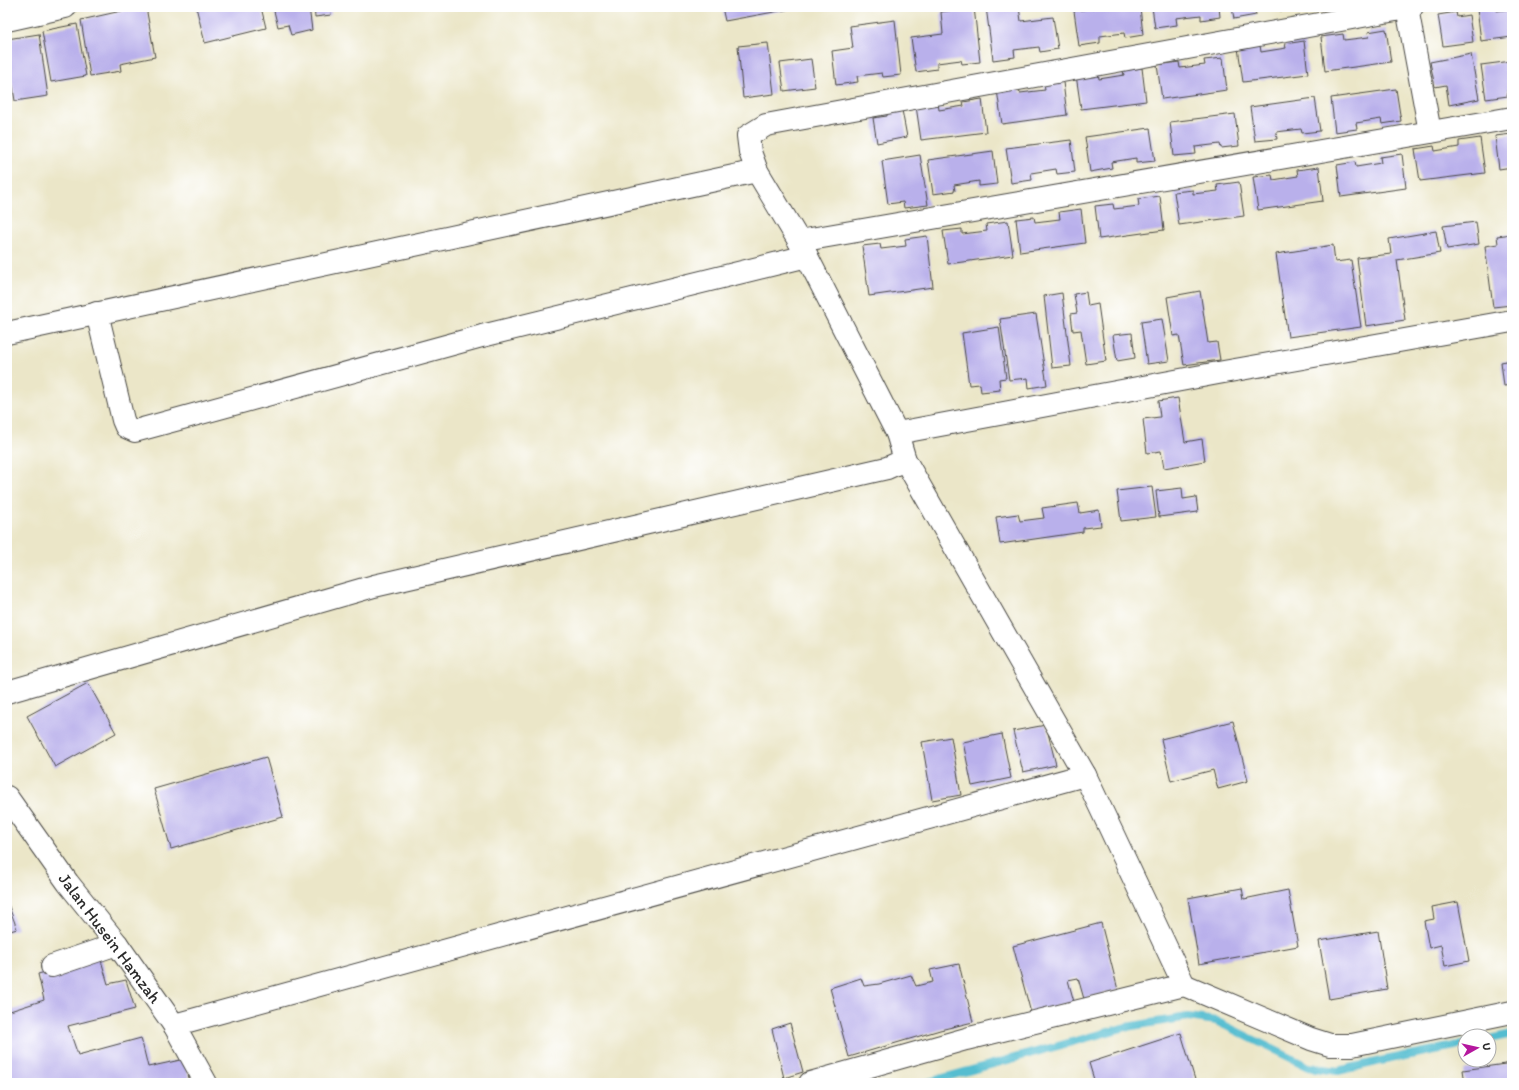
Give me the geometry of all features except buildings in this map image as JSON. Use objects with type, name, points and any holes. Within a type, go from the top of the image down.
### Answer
[{"type":"street","points":[[7,20],[65,7]]},
{"type":"street","points":[[1184,984],[1085,775],[905,460],[897,433],[803,248],[757,171],[750,152],[748,136],[766,125],[1409,7],[1430,132]]},
{"type":"street","points":[[97,313],[123,420],[126,427],[135,431],[803,248],[1512,118]]},
{"type":"street","points":[[7,333],[757,171]]},
{"type":"street","points":[[897,433],[1218,373],[1512,321]]},
{"type":"street","points":[[7,692],[374,586],[887,468],[905,460]]},
{"type":"street","points":[[174,1025],[1085,775]]},
{"type":"street","name":"Jalan Husein Hamzah","points":[[7,797],[68,883],[117,944],[174,1025],[206,1083]]},
{"type":"street","points":[[52,966],[117,944]]},
{"type":"street","points":[[810,1083],[966,1039],[1184,984],[1311,1039],[1330,1045],[1352,1045],[1512,1012]]},
{"type":"waterway","points":[[925,1083],[1126,1027],[1188,1017],[1216,1021],[1309,1067],[1338,1071],[1457,1046]]},
{"type":"waterway","points":[[1497,1037],[1512,1034]]}]
